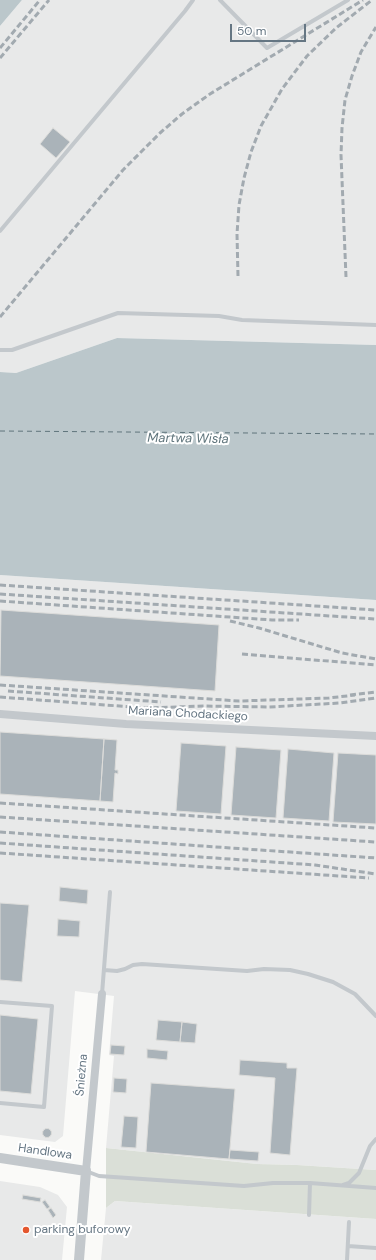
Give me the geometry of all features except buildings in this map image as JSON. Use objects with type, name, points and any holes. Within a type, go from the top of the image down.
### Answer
[{"type":"street","name":"Mariana Chodackiego","points":[[0,714],[126,724],[376,736]]},
{"type":"street","name":"Śnieżna","points":[[79,1260],[102,994]]},
{"type":"street","name":"Handlowa","points":[[0,1158],[86,1171]]},
{"type":"lane","points":[[0,232],[193,0]]},
{"type":"lane","points":[[220,0],[268,48],[348,0]]},
{"type":"lane","points":[[0,350],[12,350],[118,313],[219,316],[242,320],[376,325]]},
{"type":"lane","name":"Śnieżna","points":[[102,994],[110,892]]},
{"type":"lane","points":[[104,970],[118,971],[133,965],[142,964],[239,971],[290,970],[334,982],[355,994],[376,1016]]},
{"type":"lane","points":[[0,1002],[52,1006],[44,1107],[0,1103]]},
{"type":"lane","points":[[340,1186],[349,1183],[359,1173],[370,1146],[376,1139]]},
{"type":"lane","points":[[86,1171],[99,1176],[244,1186],[272,1183],[310,1183],[376,1188]]},
{"type":"lane","points":[[309,1215],[310,1183]]},
{"type":"lane","points":[[347,1260],[349,1222]]},
{"type":"lane","points":[[348,1246],[376,1248]]},
{"type":"shaded area","points":[[22,0],[376,0],[376,345],[117,338],[16,373],[0,372],[0,26]]},
{"type":"shaded area","points":[[0,575],[376,600],[376,1170],[257,1164],[106,1148],[114,1056],[109,1055],[114,996],[75,991],[63,1136],[55,1142],[0,1135]]},
{"type":"shaded area","points":[[106,1148],[257,1164],[376,1170],[376,1219],[115,1201],[106,1208]]},
{"type":"shaded area","name":"parking buforowy","points":[[0,1181],[40,1187],[58,1195],[67,1207],[62,1260],[0,1260]]},
{"type":"shaded area","points":[[115,1201],[376,1219],[376,1260],[101,1260],[106,1208]]},
{"type":"water","points":[[0,0],[22,0],[0,26]]},
{"type":"water","name":"Martwa Wisła","points":[[117,338],[376,345],[376,600],[0,575],[0,372],[16,373]]},
{"type":"ferry route","points":[[0,431],[376,434]]},
{"type":"railway","points":[[0,48],[40,0]]},
{"type":"railway","points":[[0,58],[49,0]]},
{"type":"railway","points":[[0,317],[123,170],[160,133],[182,114],[210,94],[363,0]]},
{"type":"railway","points":[[238,276],[237,234],[239,205],[251,152],[261,126],[282,89],[307,56],[336,28],[372,0]]},
{"type":"railway","points":[[346,277],[341,155],[345,100],[361,52],[376,27]]},
{"type":"railway","points":[[0,585],[376,610]]},
{"type":"railway","points":[[0,594],[376,619]]},
{"type":"railway","points":[[0,601],[272,620],[299,620]]},
{"type":"railway","points":[[230,621],[259,628],[342,653],[376,659]]},
{"type":"railway","points":[[242,654],[376,665]]},
{"type":"railway","points":[[0,685],[239,701],[329,698],[355,695]]},
{"type":"railway","points":[[8,691],[161,702]]},
{"type":"railway","points":[[350,695],[376,692]]},
{"type":"railway","points":[[0,697],[145,708],[204,706],[269,707],[340,703],[376,698]]},
{"type":"railway","points":[[0,803],[376,828]]},
{"type":"railway","points":[[0,817],[376,842]]},
{"type":"railway","points":[[0,832],[376,858]]},
{"type":"railway","points":[[0,843],[315,865],[376,874]]},
{"type":"railway","points":[[0,853],[369,878]]},
{"type":"place","name":"parking buforowy","points":[[26,1230]]}]
